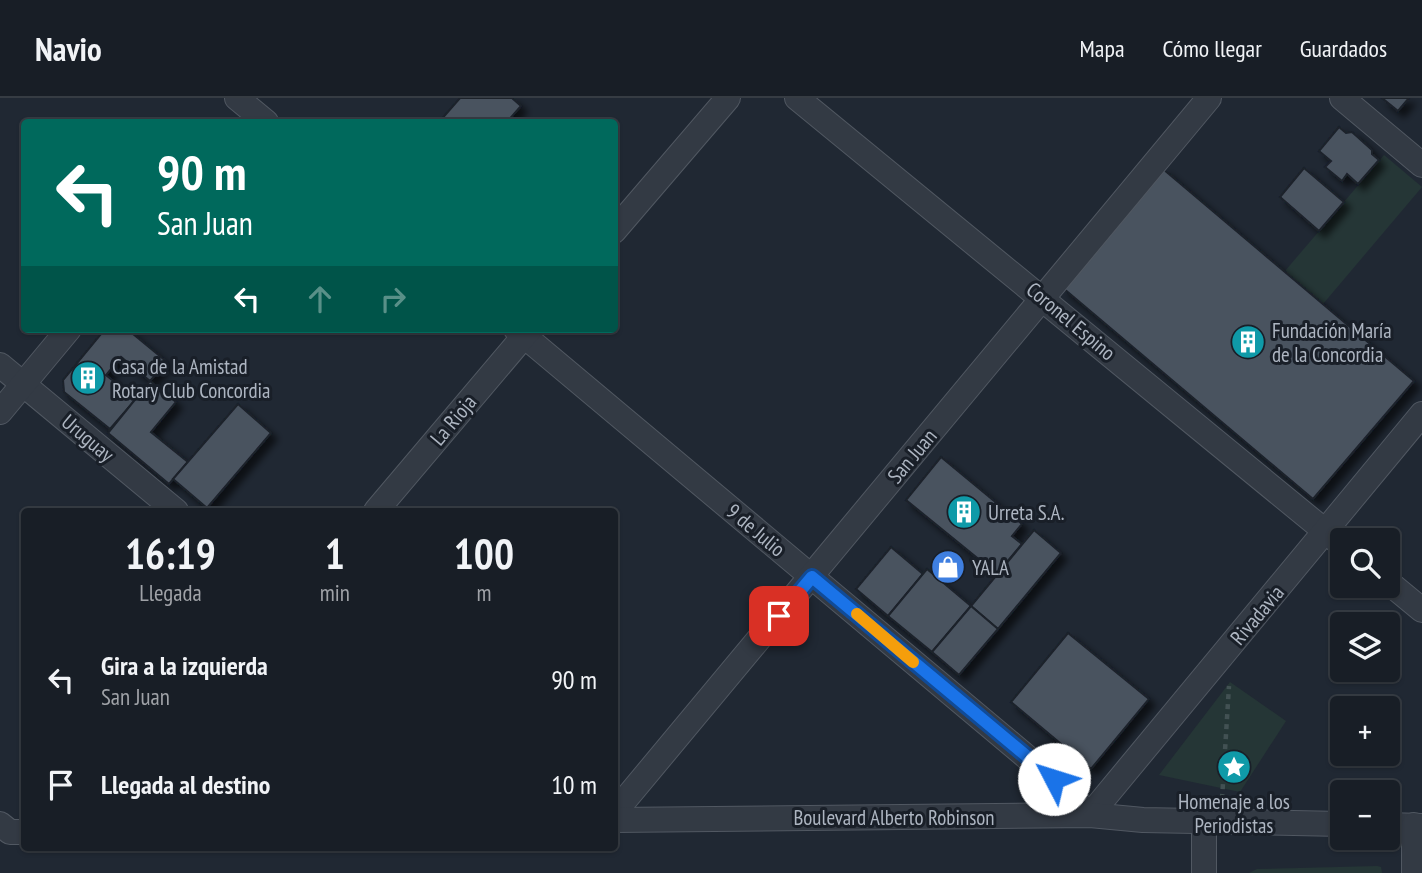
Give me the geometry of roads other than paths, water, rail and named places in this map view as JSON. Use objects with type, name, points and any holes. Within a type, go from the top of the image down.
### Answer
[{"type":"street","points":[[618,226],[728,98]]},
{"type":"street","name":"Coronel Espino","points":[[797,98],[1330,536]]},
{"type":"street","name":"San Juan","points":[[618,808],[1209,98]]},
{"type":"street","points":[[1342,98],[1422,165]]},
{"type":"street","points":[[0,412],[66,333]]},
{"type":"street","name":"La Rioja","points":[[378,508],[521,333]]},
{"type":"street","name":"9 de Julio","points":[[525,333],[1054,779],[1090,816]]},
{"type":"street","name":"Uruguay","points":[[0,365],[172,508]]},
{"type":"street","name":"Rivadavia","points":[[1342,528],[1422,414]]},
{"type":"street","name":"Rivadavia","points":[[1090,816],[1231,645],[1330,543]]},
{"type":"street","points":[[1400,592],[1422,610]]},
{"type":"street","name":"Boulevard Alberto Robinson","points":[[618,820],[1090,816],[1143,820],[1330,824]]},
{"type":"street","points":[[1204,873],[1212,821]]},
{"type":"street","points":[[1400,825],[1418,825],[1414,873]]},
{"type":"place","name":"Fundación María de la Concordia","points":[[1248,342]]},
{"type":"place","name":"Casa de la Amistad Rotary Club Concordia","points":[[88,378]]},
{"type":"place","name":"Urreta S.A.","points":[[964,512]]},
{"type":"place","name":"YALA","points":[[948,567]]},
{"type":"place","name":"Homenaje a los Periodistas","points":[[1234,767]]}]
